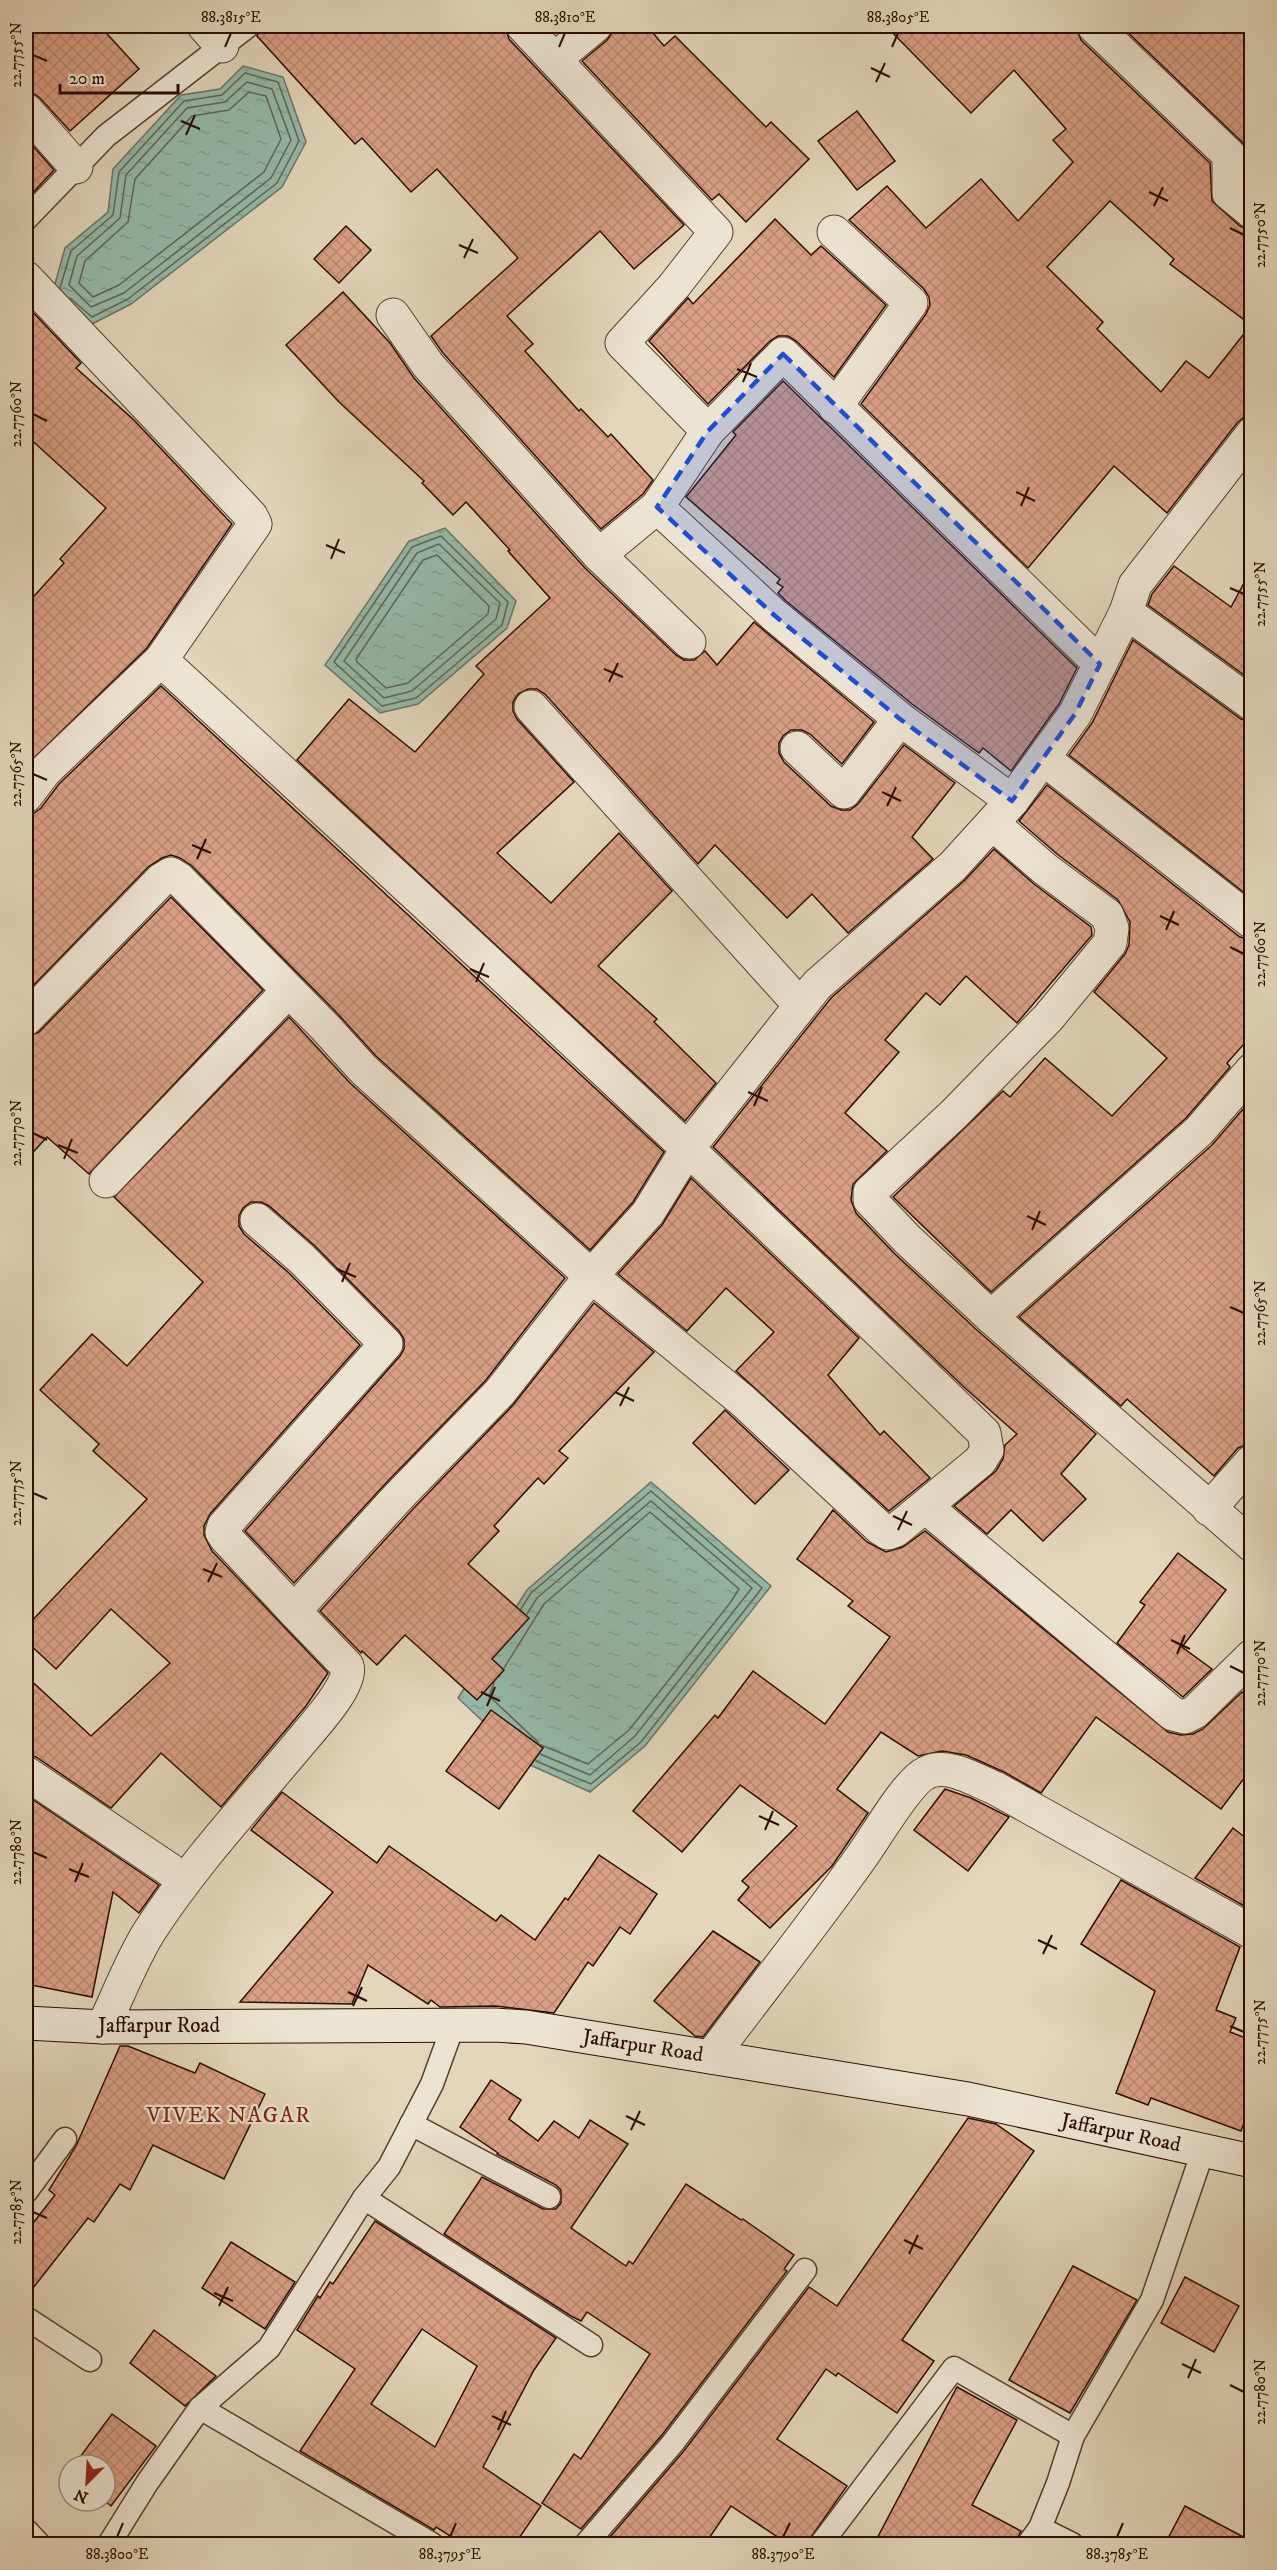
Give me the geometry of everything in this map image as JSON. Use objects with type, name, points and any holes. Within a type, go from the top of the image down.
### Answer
[{"type":"street","points":[[523,26],[716,232],[674,286],[622,343],[708,431]]},
{"type":"street","points":[[555,59],[595,26]]},
{"type":"street","points":[[1094,26],[1229,155],[1229,193],[1251,212]]},
{"type":"street","points":[[26,110],[76,167]]},
{"type":"street","points":[[834,232],[911,303],[835,407]]},
{"type":"street","points":[[26,278],[251,516],[255,524],[161,660],[32,774]]},
{"type":"street","points":[[393,315],[429,365],[599,555],[689,642]]},
{"type":"street","points":[[599,555],[657,507],[708,431],[783,354],[1100,663]]},
{"type":"street","points":[[294,1611],[399,1496],[500,1392],[591,1276],[648,1213],[688,1148],[817,985],[953,866],[1002,813],[1075,714],[1126,612],[1135,585],[1251,434]]},
{"type":"street","points":[[657,507],[774,615],[900,719],[1002,813],[1046,869],[1107,915],[1112,938],[1110,943],[1048,1018],[954,1114],[868,1196],[907,1239],[991,1317],[1251,1545]]},
{"type":"street","points":[[1126,612],[1251,704]]},
{"type":"street","points":[[26,1019],[161,880],[171,874],[179,879],[324,1026],[363,1069],[591,1276],[743,1401],[880,1528],[888,1533],[896,1530],[980,1461],[987,1450],[984,1433],[688,1148],[161,660]]},
{"type":"street","points":[[531,707],[800,1005]]},
{"type":"street","points":[[797,748],[844,792],[900,719]]},
{"type":"street","points":[[1044,759],[1251,922]]},
{"type":"street","points":[[106,1181],[288,991]]},
{"type":"street","points":[[991,1317],[1199,1131],[1251,1070]]},
{"type":"street","points":[[103,2027],[148,1934],[185,1880],[325,1712],[346,1681],[349,1672],[347,1666],[222,1532],[224,1526],[386,1344],[302,1259],[257,1220]]},
{"type":"street","points":[[1209,1509],[1251,1461]]},
{"type":"street","points":[[926,1507],[1173,1714],[1185,1718],[1195,1712],[1251,1656]]},
{"type":"street","points":[[711,2057],[861,1857],[913,1783],[925,1773],[937,1769],[951,1770],[995,1788],[1251,1932]]},
{"type":"street","points":[[26,1773],[185,1880]]},
{"type":"street","name":"Jaffarpur Road","points":[[26,2023],[103,2027],[526,2027],[968,2099],[1251,2161]]},
{"type":"lane","points":[[26,219],[106,136],[213,36],[248,26]]},
{"type":"lane","points":[[109,2544],[147,2483],[200,2408],[269,2348],[364,2198],[389,2167],[432,2085],[453,2026]]},
{"type":"lane","points":[[411,2124],[549,2197]]},
{"type":"lane","points":[[26,2192],[65,2139]]},
{"type":"lane","points":[[1072,2544],[1034,2536],[1058,2483],[1073,2436],[1152,2300],[1203,2151]]},
{"type":"lane","points":[[364,2198],[591,2345]]},
{"type":"lane","points":[[586,2544],[672,2444],[805,2270]]},
{"type":"lane","points":[[26,2318],[90,2360]]},
{"type":"lane","points":[[821,2544],[954,2368],[1073,2436]]},
{"type":"lane","points":[[200,2408],[432,2544]]},
{"type":"lane","points":[[26,2530],[39,2544]]},
{"type":"highlighted area","points":[[783,354],[1100,664],[1075,714],[1012,801],[900,719],[774,615],[657,507],[708,431]]},
{"type":"water","points":[[243,66],[283,77],[306,142],[282,187],[131,304],[90,325],[53,291],[65,248],[108,212],[113,169],[181,95],[220,89]]},
{"type":"water","points":[[445,528],[516,601],[507,628],[418,704],[380,713],[325,665],[409,541]]},
{"type":"water","points":[[651,1482],[771,1586],[645,1746],[590,1792],[528,1764],[458,1698],[527,1590]]},
{"type":"building","points":[[26,26],[100,26],[139,69],[70,131],[40,98],[33,93],[26,92]]},
{"type":"building","points":[[261,26],[505,26],[509,39],[684,225],[634,269],[600,231],[507,316],[533,344],[525,351],[579,411],[581,409],[608,437],[611,434],[653,480],[643,494],[601,529],[443,353],[431,336],[518,258],[437,169],[411,192],[362,138],[355,144],[257,36]]},
{"type":"building","points":[[613,26],[647,26],[664,46],[675,36],[766,127],[771,122],[809,159],[746,222],[719,194],[712,200],[582,61],[607,40],[612,33]]},
{"type":"building","points":[[886,26],[1076,26],[1081,40],[1210,163],[1212,201],[1240,226],[1251,230],[1251,325],[1251,416],[1244,417],[1237,423],[1167,513],[1114,466],[1028,568],[861,404],[926,314],[930,305],[929,297],[924,289],[849,220],[887,186],[926,228],[981,179],[1018,221],[1073,162],[1053,140],[1066,129],[1014,70],[971,113]],"holes":[[[1110,201],[1174,259],[1170,264],[1251,325],[1209,378],[1186,361],[1161,392],[1097,329],[1103,322],[1047,267]]]},
{"type":"building","points":[[1121,26],[1238,26],[1251,40],[1251,187],[1248,184],[1248,155],[1242,142]]},
{"type":"building","points":[[857,111],[895,161],[857,190],[818,141]]},
{"type":"building","points":[[26,138],[54,170],[26,200]]},
{"type":"building","points":[[775,219],[811,255],[821,246],[886,305],[834,377],[796,341],[788,336],[778,336],[770,341],[708,404],[649,341],[688,298],[693,304]]},
{"type":"building","points":[[346,226],[371,250],[339,283],[314,259]]},
{"type":"building","points":[[343,292],[390,343],[414,378],[585,568],[676,655],[684,660],[694,660],[705,651],[717,665],[754,622],[874,722],[842,764],[810,734],[802,730],[791,730],[783,736],[779,743],[779,753],[784,762],[831,806],[841,810],[850,810],[858,804],[904,745],[955,783],[912,837],[933,859],[848,933],[812,894],[787,918],[715,845],[698,864],[545,694],[537,689],[528,689],[518,694],[513,702],[513,711],[517,719],[574,782],[497,853],[551,903],[619,833],[672,891],[598,966],[657,1019],[654,1022],[716,1083],[685,1121],[297,760],[349,699],[415,752],[484,674],[476,666],[550,598],[466,502],[453,515],[422,483],[424,481],[339,402],[286,345]]},
{"type":"building","points":[[26,305],[81,363],[76,368],[134,420],[232,524],[147,648],[26,766],[26,605],[64,563],[60,559],[106,508],[26,435]]},
{"type":"building","points":[[783,381],[1077,668],[1059,704],[1011,771],[983,748],[979,753],[912,704],[786,601],[778,593],[783,587],[777,583],[780,579],[686,497],[736,435],[733,432]]},
{"type":"building","points":[[1174,566],[1231,607],[1251,570],[1251,680],[1148,605],[1152,594]]},
{"type":"building","points":[[1133,640],[1241,719],[1251,722],[1251,898],[1069,755],[1092,723]]},
{"type":"building","points":[[161,686],[664,1152],[633,1202],[590,1250],[376,1056],[337,1013],[192,866],[180,858],[171,855],[148,867],[26,993],[26,814],[34,813],[41,808],[59,784]]},
{"type":"building","points":[[1047,785],[1240,937],[1251,940],[1251,1036],[1227,1063],[1230,1067],[1186,1118],[991,1292],[893,1197],[1003,1091],[1010,1097],[1045,1058],[1112,1116],[1167,1058],[1094,992],[1125,954],[1129,945],[1130,922],[1118,900],[1057,854],[1019,821]]},
{"type":"building","points":[[994,849],[1034,884],[1091,927],[1092,935],[1017,1023],[966,976],[940,1005],[926,993],[885,1040],[899,1052],[845,1113],[887,1151],[853,1184],[851,1200],[856,1213],[894,1253],[978,1331],[1096,1434],[1061,1474],[1086,1499],[1043,1541],[1011,1510],[987,1534],[954,1506],[996,1471],[1003,1459],[1005,1445],[1017,1434],[965,1388],[713,1147],[831,998],[965,880]]},
{"type":"building","points":[[171,897],[263,990],[89,1174],[47,1137],[26,1160],[26,1037],[39,1032]]},
{"type":"building","points":[[289,1017],[350,1083],[565,1278],[486,1380],[386,1483],[294,1583],[245,1531],[400,1356],[404,1349],[404,1339],[399,1331],[315,1246],[269,1206],[261,1202],[251,1202],[243,1208],[239,1216],[239,1226],[244,1234],[289,1273],[360,1345],[210,1514],[204,1526],[204,1535],[212,1551],[328,1673],[306,1706],[221,1807],[161,1753],[111,1808],[36,1757],[26,1755],[26,1676],[91,1736],[170,1663],[111,1609],[56,1669],[26,1641],[26,1627],[147,1499],[93,1451],[99,1444],[40,1390],[92,1334],[127,1366],[203,1282],[114,1197]]},
{"type":"building","points":[[1251,1100],[1251,1443],[1238,1448],[1214,1476],[1127,1399],[1121,1406],[1019,1317],[1212,1145]]},
{"type":"building","points":[[691,1178],[859,1338],[828,1375],[880,1435],[884,1431],[930,1478],[889,1511],[736,1371],[774,1332],[726,1288],[687,1331],[618,1274],[662,1225]]},
{"type":"building","points":[[594,1303],[654,1352],[559,1451],[568,1458],[544,1484],[538,1478],[494,1526],[499,1531],[468,1564],[529,1618],[492,1659],[504,1670],[477,1700],[405,1635],[377,1665],[362,1651],[361,1653],[320,1611],[413,1509],[513,1405]]},
{"type":"building","points":[[725,1410],[789,1470],[755,1504],[693,1443]]},
{"type":"building","points":[[833,1510],[867,1542],[886,1552],[903,1547],[925,1531],[1168,1732],[1181,1735],[1193,1734],[1203,1729],[1242,1692],[1251,1700],[1251,1769],[1221,1809],[1096,1717],[1041,1793],[1004,1772],[966,1755],[942,1751],[918,1756],[881,1732],[837,1789],[868,1813],[832,1866],[770,1928],[738,1900],[749,1887],[742,1881],[797,1826],[740,1785],[682,1852],[633,1811],[715,1715],[718,1718],[753,1671],[825,1724],[890,1637],[848,1606],[853,1601],[797,1559]]},
{"type":"building","points":[[1178,1553],[1226,1590],[1182,1647],[1212,1669],[1183,1697],[1117,1643],[1145,1605],[1140,1602]]},
{"type":"building","points":[[491,1710],[543,1748],[499,1809],[446,1771]]},
{"type":"building","points":[[945,1789],[971,1798],[1009,1817],[968,1871],[914,1830]]},
{"type":"building","points":[[282,1792],[377,1863],[389,1846],[496,1921],[501,1915],[535,1940],[565,1898],[568,1900],[599,1855],[657,1894],[630,1934],[620,1927],[593,1966],[588,1962],[554,2013],[496,2006],[440,2007],[431,2000],[428,2004],[368,1965],[352,2004],[240,2002],[333,1892],[251,1830]]},
{"type":"building","points":[[26,1795],[159,1885],[139,1913],[113,1892],[92,1997],[26,1984]]},
{"type":"building","points":[[1233,1828],[1251,1842],[1251,1910],[1195,1878]]},
{"type":"building","points":[[1121,1880],[1240,1947],[1216,2010],[1236,2018],[1230,2032],[1251,2040],[1251,2103],[1241,2131],[1151,2098],[1148,2105],[1116,2093],[1155,1991],[1081,1944]]},
{"type":"building","points":[[713,1931],[760,1962],[703,2037],[695,2036],[654,2001]]},
{"type":"building","points":[[120,2046],[128,2046],[195,2073],[200,2063],[265,2094],[224,2179],[153,2145],[130,2190],[120,2184],[94,2222],[88,2218],[26,2297],[26,2232],[55,2195],[49,2190],[76,2146]]},
{"type":"building","points":[[491,2080],[521,2100],[509,2119],[538,2141],[554,2121],[579,2138],[590,2120],[628,2144],[571,2228],[626,2266],[629,2261],[633,2264],[686,2184],[741,2220],[743,2219],[794,2255],[784,2269],[787,2271],[662,2435],[581,2529],[542,2503],[574,2454],[581,2459],[650,2354],[587,2312],[581,2321],[571,2316],[444,2234],[482,2177],[543,2209],[556,2209],[561,2203],[561,2190],[556,2185],[497,2154],[460,2127]]},
{"type":"building","points":[[968,2118],[996,2124],[1034,2151],[902,2340],[934,2361],[897,2413],[838,2373],[836,2376],[826,2369],[777,2439],[847,2486],[806,2544],[788,2544],[731,2506],[705,2544],[604,2544],[683,2452],[809,2287],[837,2306]]},
{"type":"building","points":[[375,2221],[556,2338],[534,2370],[483,2467],[541,2506],[515,2544],[463,2544],[436,2527],[434,2530],[300,2451],[355,2369],[297,2330],[318,2296],[320,2298],[330,2282],[333,2284]],"holes":[[[422,2329],[477,2366],[435,2447],[371,2404]]]},
{"type":"building","points":[[231,2242],[295,2282],[265,2329],[202,2288]]},
{"type":"building","points":[[1073,2266],[1137,2300],[1070,2413],[1009,2380]]},
{"type":"building","points":[[1185,2277],[1239,2306],[1214,2352],[1161,2323]]},
{"type":"building","points":[[154,2330],[216,2376],[185,2406],[130,2363]]},
{"type":"building","points":[[957,2387],[1017,2420],[972,2505],[1021,2531],[1015,2544],[874,2544]]},
{"type":"building","points":[[112,2414],[156,2446],[117,2498],[117,2453],[83,2453]]},
{"type":"building","points":[[1185,2506],[1251,2541],[1251,2544],[1165,2544]]},
{"type":"district","name":"VIVEK NAGAR","points":[[229,2115]]}]
